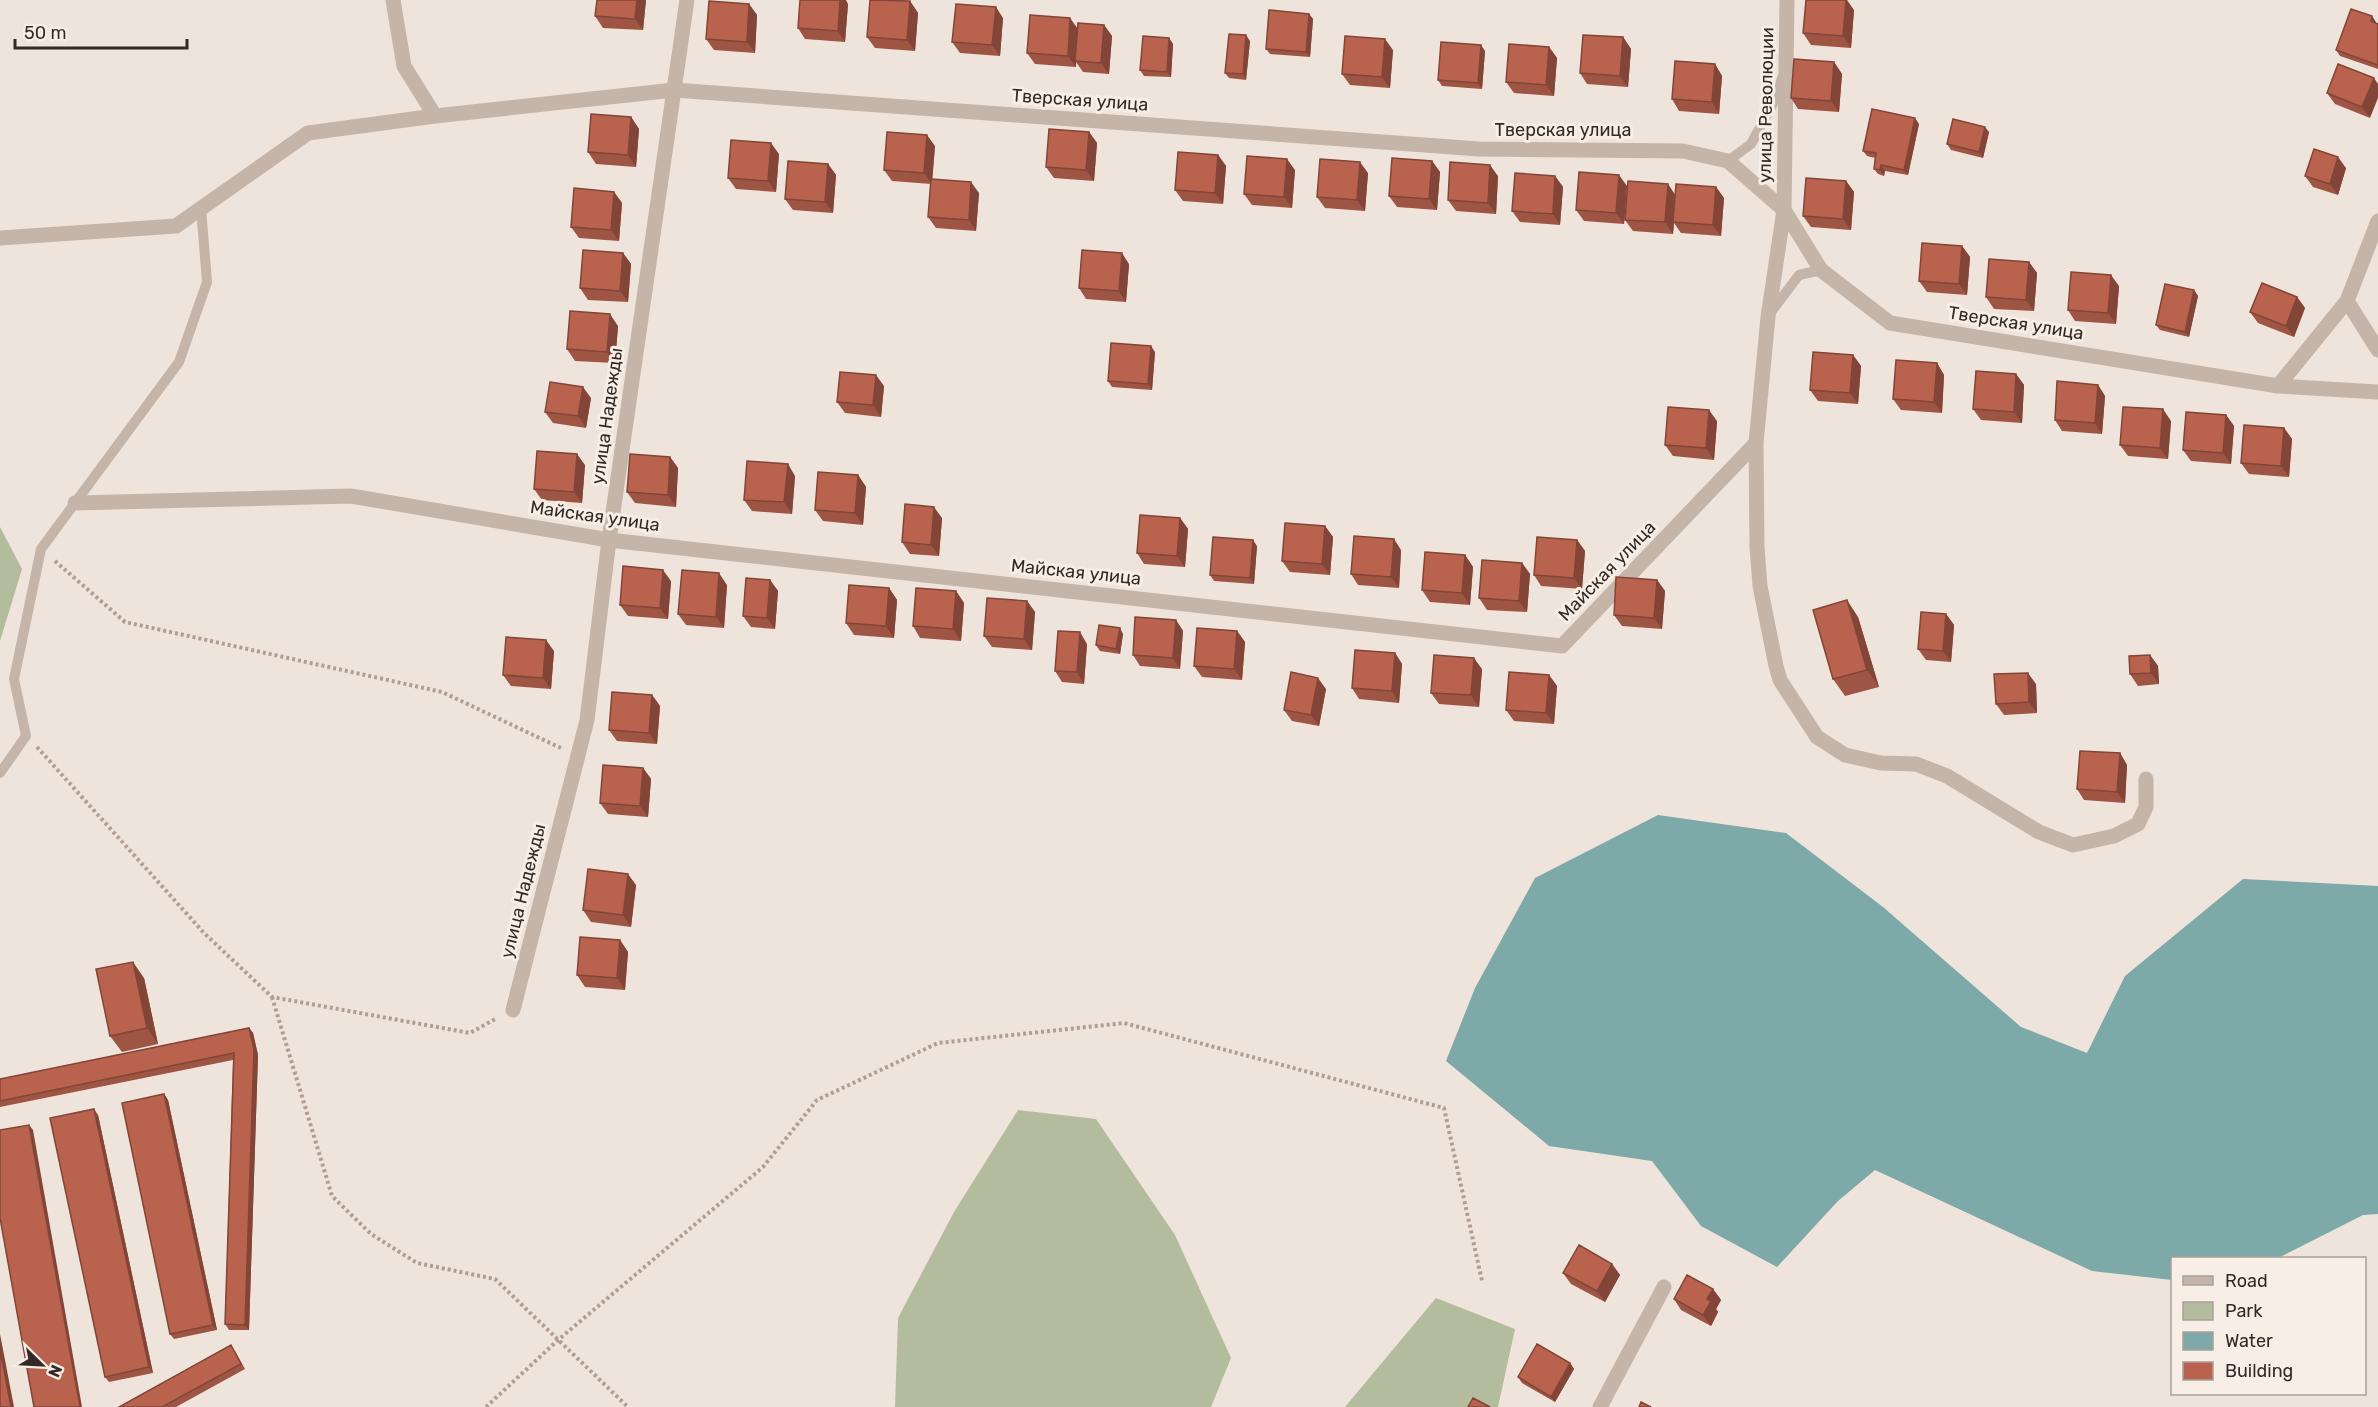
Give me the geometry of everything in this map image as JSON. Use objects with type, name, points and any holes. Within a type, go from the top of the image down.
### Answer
[{"type":"street","points":[[393,0],[404,66],[435,116]]},
{"type":"street","name":"улица Надежды","points":[[513,1010],[587,720],[609,540],[687,0]]},
{"type":"street","name":"улица Революции","points":[[1784,210],[1787,0]]},
{"type":"street","name":"Тверская улица","points":[[0,238],[176,226],[308,133],[435,116],[674,90],[1479,149],[1683,151],[1728,160],[1784,210],[1821,270],[1890,323],[2278,386],[2378,392]]},
{"type":"street","points":[[1784,210],[1768,317],[1756,442],[1757,547],[1760,586],[1780,680],[1817,737],[1845,755],[1881,763],[1916,764],[1947,776],[2039,832],[2073,845],[2114,836],[2138,824],[2146,807],[2146,779]]},
{"type":"street","points":[[2278,386],[2347,301],[2378,220]]},
{"type":"street","points":[[2347,301],[2378,350]]},
{"type":"street","name":"Майская улица","points":[[75,503],[351,496],[609,540],[1562,646],[1756,442]]},
{"type":"street","points":[[1600,1407],[1664,1287]]},
{"type":"lane","points":[[1728,160],[1751,144],[1775,100],[1786,68]]},
{"type":"lane","points":[[0,773],[26,736],[14,679],[41,549],[179,362],[207,282],[201,208]]},
{"type":"lane","points":[[1768,317],[1799,275],[1821,270]]},
{"type":"path","points":[[41,549],[124,622],[442,692],[578,756]]},
{"type":"path","points":[[26,736],[204,933],[272,997],[332,1196],[371,1234],[417,1263],[495,1279],[628,1407]]},
{"type":"path","points":[[272,997],[470,1033],[513,1010]]},
{"type":"path","points":[[486,1407],[558,1340],[763,1167],[817,1100],[938,1043],[1124,1023],[1444,1108],[1482,1281]]},
{"type":"green space","points":[[0,527],[22,569],[0,641]]},
{"type":"green space","points":[[1018,1110],[1096,1119],[1175,1235],[1231,1358],[1211,1407],[895,1407],[898,1318],[954,1212]]},
{"type":"green space","points":[[1436,1298],[1515,1329],[1498,1407],[1345,1407]]},
{"type":"water","points":[[1658,815],[1786,833],[1883,907],[2021,1027],[2087,1053],[2125,976],[2243,879],[2378,886],[2378,1214],[2363,1215],[2280,1257],[2171,1257],[2171,1280],[2092,1271],[1875,1170],[1838,1201],[1777,1267],[1701,1226],[1652,1161],[1549,1146],[1446,1061],[1475,988],[1535,878]]},
{"type":"building","points":[[597,0],[637,0],[635,19],[595,16]]},
{"type":"building","points":[[800,0],[840,0],[838,31],[798,28]]},
{"type":"building","points":[[870,0],[910,1],[907,40],[867,37]]},
{"type":"building","points":[[1806,0],[1846,0],[1843,36],[1803,33]]},
{"type":"building","points":[[709,1],[749,4],[747,42],[706,39]]},
{"type":"building","points":[[956,4],[996,7],[992,45],[952,42]]},
{"type":"building","points":[[2351,9],[2372,16],[2371,21],[2378,24],[2378,65],[2336,50]]},
{"type":"building","points":[[1269,10],[1309,14],[1306,52],[1266,49]]},
{"type":"building","points":[[1030,15],[1070,18],[1068,56],[1027,53]]},
{"type":"building","points":[[1078,23],[1104,25],[1101,63],[1075,61]]},
{"type":"building","points":[[1229,34],[1246,35],[1243,74],[1225,73]]},
{"type":"building","points":[[1583,35],[1623,37],[1620,76],[1580,73]]},
{"type":"building","points":[[1143,36],[1169,38],[1167,72],[1140,70]]},
{"type":"building","points":[[1345,36],[1385,39],[1382,77],[1342,74]]},
{"type":"building","points":[[1441,42],[1481,45],[1478,83],[1438,80]]},
{"type":"building","points":[[1509,44],[1549,47],[1546,85],[1506,82]]},
{"type":"building","points":[[1794,59],[1834,62],[1831,101],[1791,98]]},
{"type":"building","points":[[1675,61],[1715,64],[1712,102],[1672,99]]},
{"type":"building","points":[[2338,64],[2374,78],[2362,107],[2327,93]]},
{"type":"building","points":[[1872,109],[1915,118],[1904,170],[1881,165],[1880,170],[1874,169],[1876,153],[1863,151]]},
{"type":"building","points":[[591,114],[631,117],[628,155],[588,152]]},
{"type":"building","points":[[1953,119],[1985,127],[1979,152],[1947,144]]},
{"type":"building","points":[[1049,129],[1089,132],[1086,170],[1046,167]]},
{"type":"building","points":[[887,132],[927,135],[924,173],[884,170]]},
{"type":"building","points":[[731,140],[771,143],[768,181],[728,178]]},
{"type":"building","points":[[2314,149],[2338,157],[2330,184],[2305,176]]},
{"type":"building","points":[[1178,152],[1218,155],[1215,193],[1175,190]]},
{"type":"building","points":[[1247,156],[1287,159],[1284,197],[1244,194]]},
{"type":"building","points":[[1392,158],[1432,161],[1429,199],[1389,196]]},
{"type":"building","points":[[1320,159],[1360,162],[1357,200],[1317,197]]},
{"type":"building","points":[[788,161],[828,164],[825,202],[785,199]]},
{"type":"building","points":[[1450,162],[1490,165],[1488,203],[1448,200]]},
{"type":"building","points":[[1579,172],[1619,175],[1616,213],[1576,210]]},
{"type":"building","points":[[1515,173],[1555,176],[1553,214],[1512,211]]},
{"type":"building","points":[[1806,178],[1846,181],[1843,219],[1803,216]]},
{"type":"building","points":[[931,179],[971,182],[969,220],[928,217]]},
{"type":"building","points":[[1628,181],[1668,184],[1665,222],[1625,220]]},
{"type":"building","points":[[1676,184],[1716,187],[1713,225],[1673,222]]},
{"type":"building","points":[[574,188],[614,192],[611,230],[571,227]]},
{"type":"building","points":[[1922,243],[1962,246],[1959,284],[1919,281]]},
{"type":"building","points":[[583,250],[623,253],[620,291],[580,288]]},
{"type":"building","points":[[1082,250],[1122,253],[1119,291],[1079,288]]},
{"type":"building","points":[[1989,259],[2029,262],[2026,300],[1986,297]]},
{"type":"building","points":[[2071,272],[2111,275],[2108,313],[2068,310]]},
{"type":"building","points":[[2262,283],[2297,297],[2286,326],[2250,312]]},
{"type":"building","points":[[2165,284],[2194,290],[2185,332],[2156,325]]},
{"type":"building","points":[[570,311],[610,314],[607,352],[567,349]]},
{"type":"building","points":[[1111,343],[1151,346],[1148,384],[1108,381]]},
{"type":"building","points":[[1813,352],[1853,355],[1850,393],[1810,390]]},
{"type":"building","points":[[1896,360],[1937,363],[1934,402],[1893,399]]},
{"type":"building","points":[[1976,371],[2016,374],[2014,412],[1973,409]]},
{"type":"building","points":[[840,372],[876,375],[873,405],[837,402]]},
{"type":"building","points":[[2057,381],[2098,385],[2095,423],[2055,420]]},
{"type":"building","points":[[550,382],[583,387],[578,416],[545,412]]},
{"type":"building","points":[[1668,407],[1709,410],[1706,448],[1665,445]]},
{"type":"building","points":[[2123,407],[2163,409],[2160,448],[2120,445]]},
{"type":"building","points":[[2186,412],[2226,415],[2223,453],[2183,450]]},
{"type":"building","points":[[2244,425],[2284,428],[2281,466],[2241,463]]},
{"type":"building","points":[[537,451],[577,454],[574,492],[534,489]]},
{"type":"building","points":[[630,454],[670,457],[668,495],[627,492]]},
{"type":"building","points":[[747,461],[788,464],[784,502],[744,500]]},
{"type":"building","points":[[818,472],[858,475],[855,513],[815,510]]},
{"type":"building","points":[[905,504],[934,507],[931,545],[902,542]]},
{"type":"building","points":[[1140,515],[1180,518],[1177,556],[1137,553]]},
{"type":"building","points":[[1285,523],[1325,526],[1322,564],[1282,561]]},
{"type":"building","points":[[1354,536],[1394,539],[1391,577],[1351,574]]},
{"type":"building","points":[[1213,537],[1253,540],[1250,578],[1210,575]]},
{"type":"building","points":[[1537,537],[1577,540],[1574,578],[1534,575]]},
{"type":"building","points":[[1425,552],[1465,555],[1462,593],[1422,590]]},
{"type":"building","points":[[1482,560],[1522,563],[1519,601],[1479,598]]},
{"type":"building","points":[[623,566],[663,570],[660,608],[620,605]]},
{"type":"building","points":[[682,570],[719,573],[716,617],[678,614]]},
{"type":"building","points":[[1616,577],[1657,580],[1654,618],[1614,615]]},
{"type":"building","points":[[746,578],[770,580],[767,618],[743,616]]},
{"type":"building","points":[[849,585],[889,588],[886,626],[846,623]]},
{"type":"building","points":[[916,588],[956,591],[953,629],[913,626]]},
{"type":"building","points":[[987,598],[1027,601],[1024,639],[984,636]]},
{"type":"building","points":[[1847,600],[1867,670],[1833,679],[1813,610]]},
{"type":"building","points":[[1921,612],[1946,614],[1943,651],[1918,649]]},
{"type":"building","points":[[1135,617],[1176,620],[1173,658],[1133,655]]},
{"type":"building","points":[[1099,625],[1120,628],[1116,649],[1096,645]]},
{"type":"building","points":[[1197,628],[1237,631],[1234,669],[1194,666]]},
{"type":"building","points":[[1058,631],[1080,632],[1077,672],[1055,671]]},
{"type":"building","points":[[506,637],[546,640],[543,678],[503,675]]},
{"type":"building","points":[[1355,650],[1395,653],[1392,691],[1352,688]]},
{"type":"building","points":[[1434,655],[1474,658],[1471,695],[1431,693]]},
{"type":"building","points":[[2150,655],[2151,673],[2130,674],[2129,656]]},
{"type":"building","points":[[1291,672],[1318,678],[1311,715],[1284,710]]},
{"type":"building","points":[[1509,672],[1549,675],[1546,713],[1506,710]]},
{"type":"building","points":[[2028,673],[2029,702],[1996,704],[1994,674]]},
{"type":"building","points":[[612,692],[652,695],[649,733],[609,730]]},
{"type":"building","points":[[2080,751],[2120,753],[2117,792],[2077,789]]},
{"type":"building","points":[[603,765],[643,768],[640,806],[600,803]]},
{"type":"building","points":[[588,869],[628,874],[623,915],[583,910]]},
{"type":"building","points":[[580,937],[620,940],[617,978],[577,975]]},
{"type":"building","points":[[133,962],[147,1028],[110,1036],[96,969]]},
{"type":"building","points":[[249,1028],[254,1049],[245,1325],[225,1324],[234,1053],[0,1101],[0,1079]]},
{"type":"building","points":[[164,1094],[213,1325],[170,1334],[122,1103]]},
{"type":"building","points":[[94,1109],[149,1367],[105,1377],[50,1118]]},
{"type":"building","points":[[29,1125],[80,1407],[34,1407],[0,1218],[0,1130]]},
{"type":"building","points":[[1579,1245],[1612,1264],[1597,1291],[1563,1273]]},
{"type":"building","points":[[1687,1275],[1713,1289],[1707,1299],[1711,1301],[1703,1315],[1674,1299]]},
{"type":"building","points":[[1537,1344],[1570,1363],[1551,1397],[1518,1377]]},
{"type":"building","points":[[231,1345],[241,1364],[162,1407],[119,1407]]},
{"type":"building","points":[[0,1349],[11,1407],[0,1407]]},
{"type":"building","points":[[1473,1398],[1490,1407],[1468,1407]]},
{"type":"building","points":[[1641,1402],[1651,1407],[1639,1407]]}]
